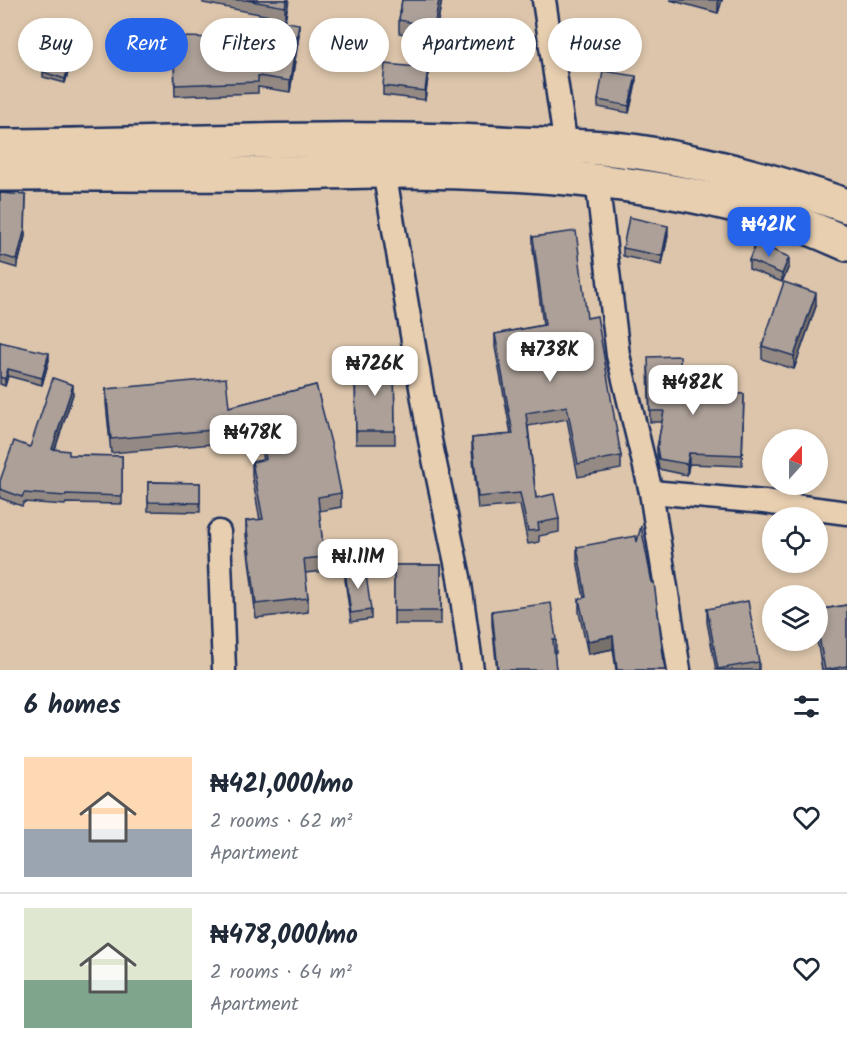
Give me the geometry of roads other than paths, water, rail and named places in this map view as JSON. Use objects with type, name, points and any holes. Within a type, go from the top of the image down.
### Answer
[{"type":"main road","points":[[0,146],[456,140],[566,147],[643,153],[714,166],[847,206]]},
{"type":"main road","points":[[0,174],[456,171],[597,180],[697,196],[759,211],[847,243]]},
{"type":"street","points":[[544,0],[566,147]]},
{"type":"street","points":[[384,171],[430,440],[459,578],[472,670]]},
{"type":"street","points":[[597,180],[618,355],[651,492],[679,670]]},
{"type":"street","points":[[651,492],[764,502],[847,513]]},
{"type":"street","points":[[219,532],[224,670]]}]
